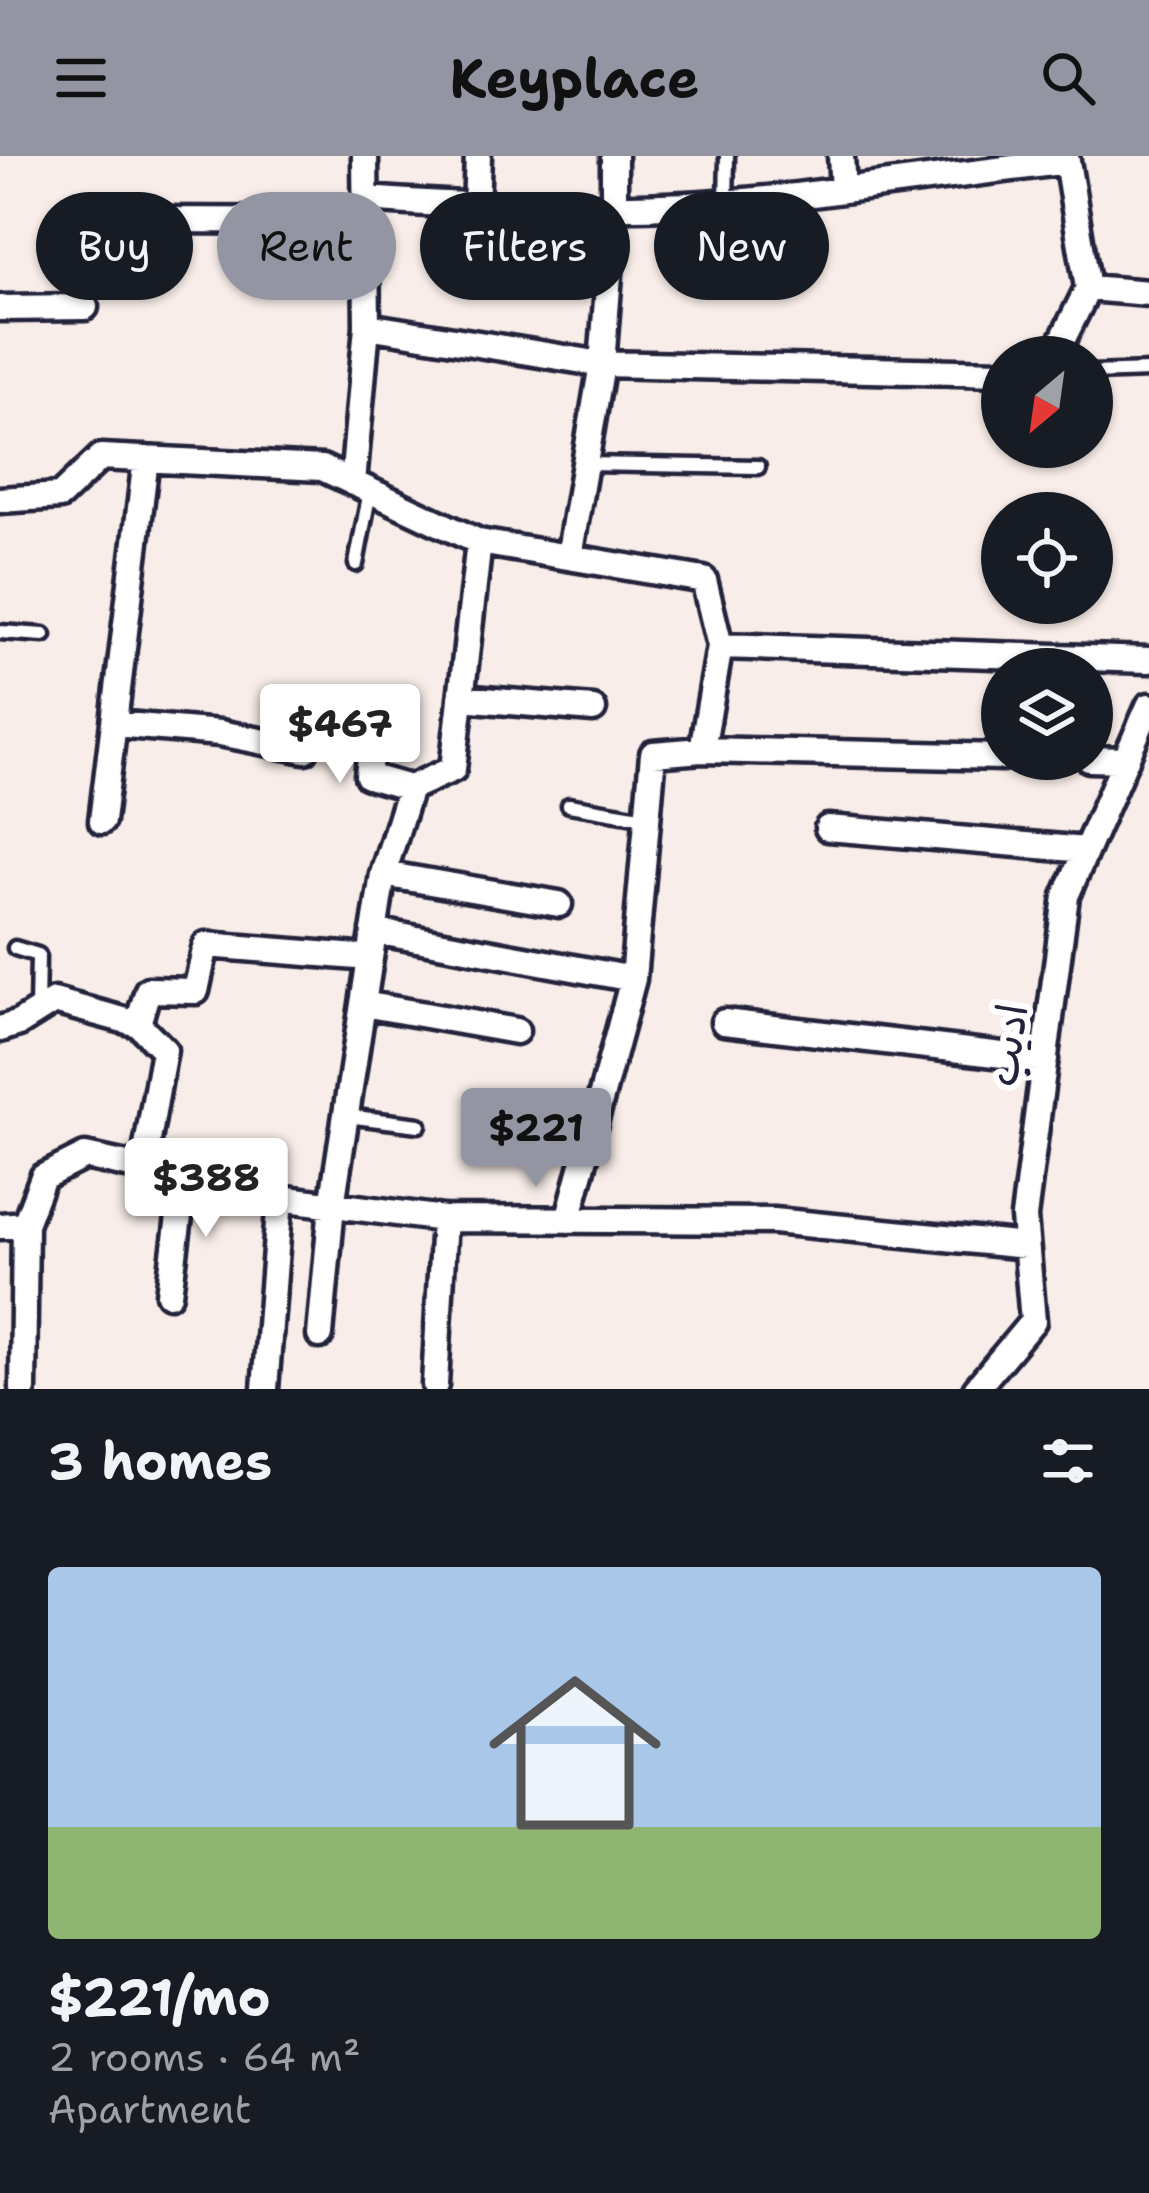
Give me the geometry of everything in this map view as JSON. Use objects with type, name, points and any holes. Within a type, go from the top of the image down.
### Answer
[{"type":"street","points":[[365,156],[365,192]]},
{"type":"street","points":[[477,192],[478,156]]},
{"type":"street","points":[[614,156],[614,192]]},
{"type":"street","points":[[841,156],[843,190]]},
{"type":"street","points":[[826,192],[1016,162],[1066,161],[1088,288],[1064,336]]},
{"type":"street","points":[[1088,288],[1149,293]]},
{"type":"street","points":[[362,487],[367,300]]},
{"type":"street","points":[[569,556],[602,364],[607,300]]},
{"type":"street","points":[[0,308],[85,307]]},
{"type":"street","points":[[367,326],[602,364],[981,373]]},
{"type":"street","points":[[0,500],[60,496],[101,457],[322,469],[479,542],[704,580],[720,646],[703,749]]},
{"type":"street","points":[[102,821],[146,459]]},
{"type":"street","points":[[374,718],[368,776],[410,788],[453,770],[479,542]]},
{"type":"street","points":[[720,646],[1149,660]]},
{"type":"street","points":[[461,698],[593,709]]},
{"type":"street","name":"ادیب","points":[[976,1389],[1033,1321],[1024,1217],[1066,896],[1149,706]]},
{"type":"street","points":[[114,724],[220,733],[304,750]]},
{"type":"street","points":[[568,1220],[633,979],[653,754],[703,749],[981,756]]},
{"type":"street","points":[[1113,760],[1126,760]]},
{"type":"street","points":[[320,1335],[332,1205],[383,874],[410,788]]},
{"type":"street","points":[[828,827],[1086,850]]},
{"type":"street","points":[[383,874],[559,904]]},
{"type":"street","points":[[374,932],[633,979]]},
{"type":"street","points":[[138,1024],[148,990],[196,991],[206,945],[370,958]]},
{"type":"street","points":[[0,1029],[54,1000],[138,1024],[164,1050],[143,1169]]},
{"type":"street","points":[[363,1004],[516,1031]]},
{"type":"street","points":[[724,1022],[1045,1060]]},
{"type":"street","points":[[23,1389],[13,1225],[43,1177],[85,1156],[280,1198],[444,1219],[774,1221],[1027,1246]]},
{"type":"street","points":[[169,1294],[184,1178]]},
{"type":"street","points":[[265,1389],[280,1198]]},
{"type":"street","points":[[435,1385],[444,1219]]},
{"type":"lane","points":[[726,192],[727,156]]},
{"type":"lane","points":[[1113,372],[1149,371]]},
{"type":"lane","points":[[584,464],[758,467]]},
{"type":"lane","points":[[356,564],[362,487]]},
{"type":"lane","points":[[0,632],[44,635]]},
{"type":"lane","points":[[569,805],[648,818]]},
{"type":"lane","points":[[15,948],[38,955],[37,1012]]},
{"type":"lane","points":[[346,1116],[419,1125]]}]
